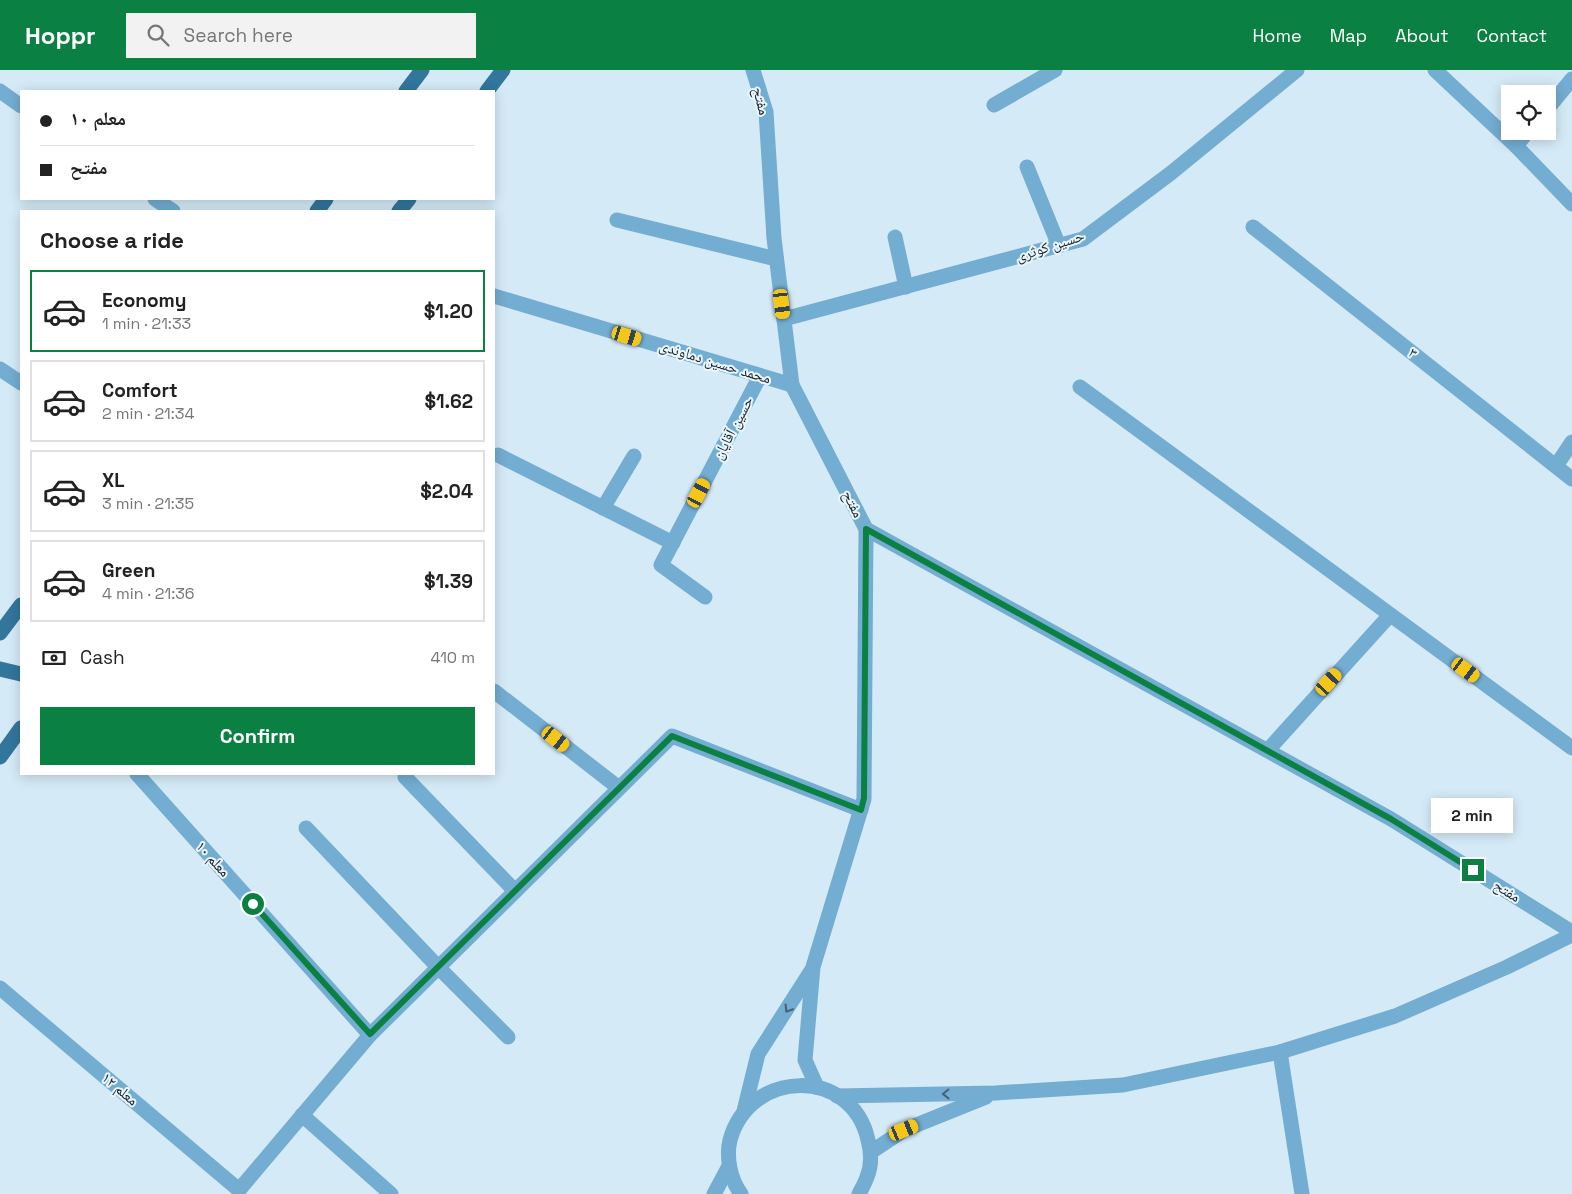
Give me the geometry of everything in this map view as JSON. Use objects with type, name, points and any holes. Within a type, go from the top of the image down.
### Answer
[{"type":"main road","points":[[407,90],[422,70]]},
{"type":"main road","points":[[488,90],[503,70]]},
{"type":"main road","points":[[0,633],[20,606]]},
{"type":"main road","points":[[0,669],[20,674]]},
{"type":"main road","points":[[0,757],[20,729]]},
{"type":"street","name":"مفتح","points":[[753,70],[766,112],[776,259],[792,386],[866,529],[1391,819],[1572,933]]},
{"type":"street","points":[[994,105],[1055,70]]},
{"type":"street","name":"حسین کوثری","points":[[784,319],[1083,239],[1297,70]]},
{"type":"street","points":[[1435,70],[1516,146],[1572,204]]},
{"type":"street","points":[[1556,98],[1572,79]]},
{"type":"street","points":[[0,91],[20,105]]},
{"type":"street","points":[[1516,146],[1521,140]]},
{"type":"street","points":[[1027,167],[1059,246]]},
{"type":"street","points":[[157,200],[172,210]]},
{"type":"street","points":[[617,220],[776,259]]},
{"type":"street","name":"۳","points":[[1253,227],[1572,479]]},
{"type":"street","points":[[895,237],[906,287]]},
{"type":"street","name":"محمد حسین دماوندی","points":[[495,296],[792,386]]},
{"type":"street","points":[[0,369],[20,382]]},
{"type":"street","name":"حسین آقایان","points":[[705,597],[661,565],[760,376]]},
{"type":"street","points":[[1080,387],[1572,748]]},
{"type":"street","points":[[1556,466],[1572,442]]},
{"type":"street","points":[[498,455],[673,543]]},
{"type":"street","points":[[603,508],[634,456]]},
{"type":"street","points":[[817,1087],[805,1060],[813,967],[864,798],[866,529]]},
{"type":"street","points":[[1268,750],[1390,615]]},
{"type":"street","points":[[495,692],[619,788]]},
{"type":"street","points":[[391,1194],[302,1114],[370,1034],[672,736],[861,810]]},
{"type":"street","name":"معلم ۱۰","points":[[138,775],[370,1034]]},
{"type":"street","points":[[405,778],[515,891]]},
{"type":"street","points":[[306,828],[508,1038]]},
{"type":"street","points":[[837,1096],[995,1093],[1122,1085],[1280,1052],[1395,1016],[1507,967],[1572,933]]},
{"type":"street","points":[[744,1111],[758,1054],[813,967]]},
{"type":"street","name":"معلم ۱۲","points":[[0,988],[239,1190],[302,1114]]},
{"type":"street","points":[[1280,1052],[1302,1194]]},
{"type":"street","points":[[741,1194],[736,1188],[729,1166],[729,1146],[734,1127],[744,1111],[759,1097],[777,1088],[797,1085],[817,1087],[837,1096],[854,1111],[866,1130],[871,1152],[868,1176],[859,1194]]},
{"type":"street","points":[[871,1152],[904,1130],[995,1093]]},
{"type":"street","points":[[714,1194],[729,1166]]},
{"type":"route","points":[[253,904],[370,1034],[672,736],[861,810],[864,798],[866,529],[1391,819],[1473,870]]}]
